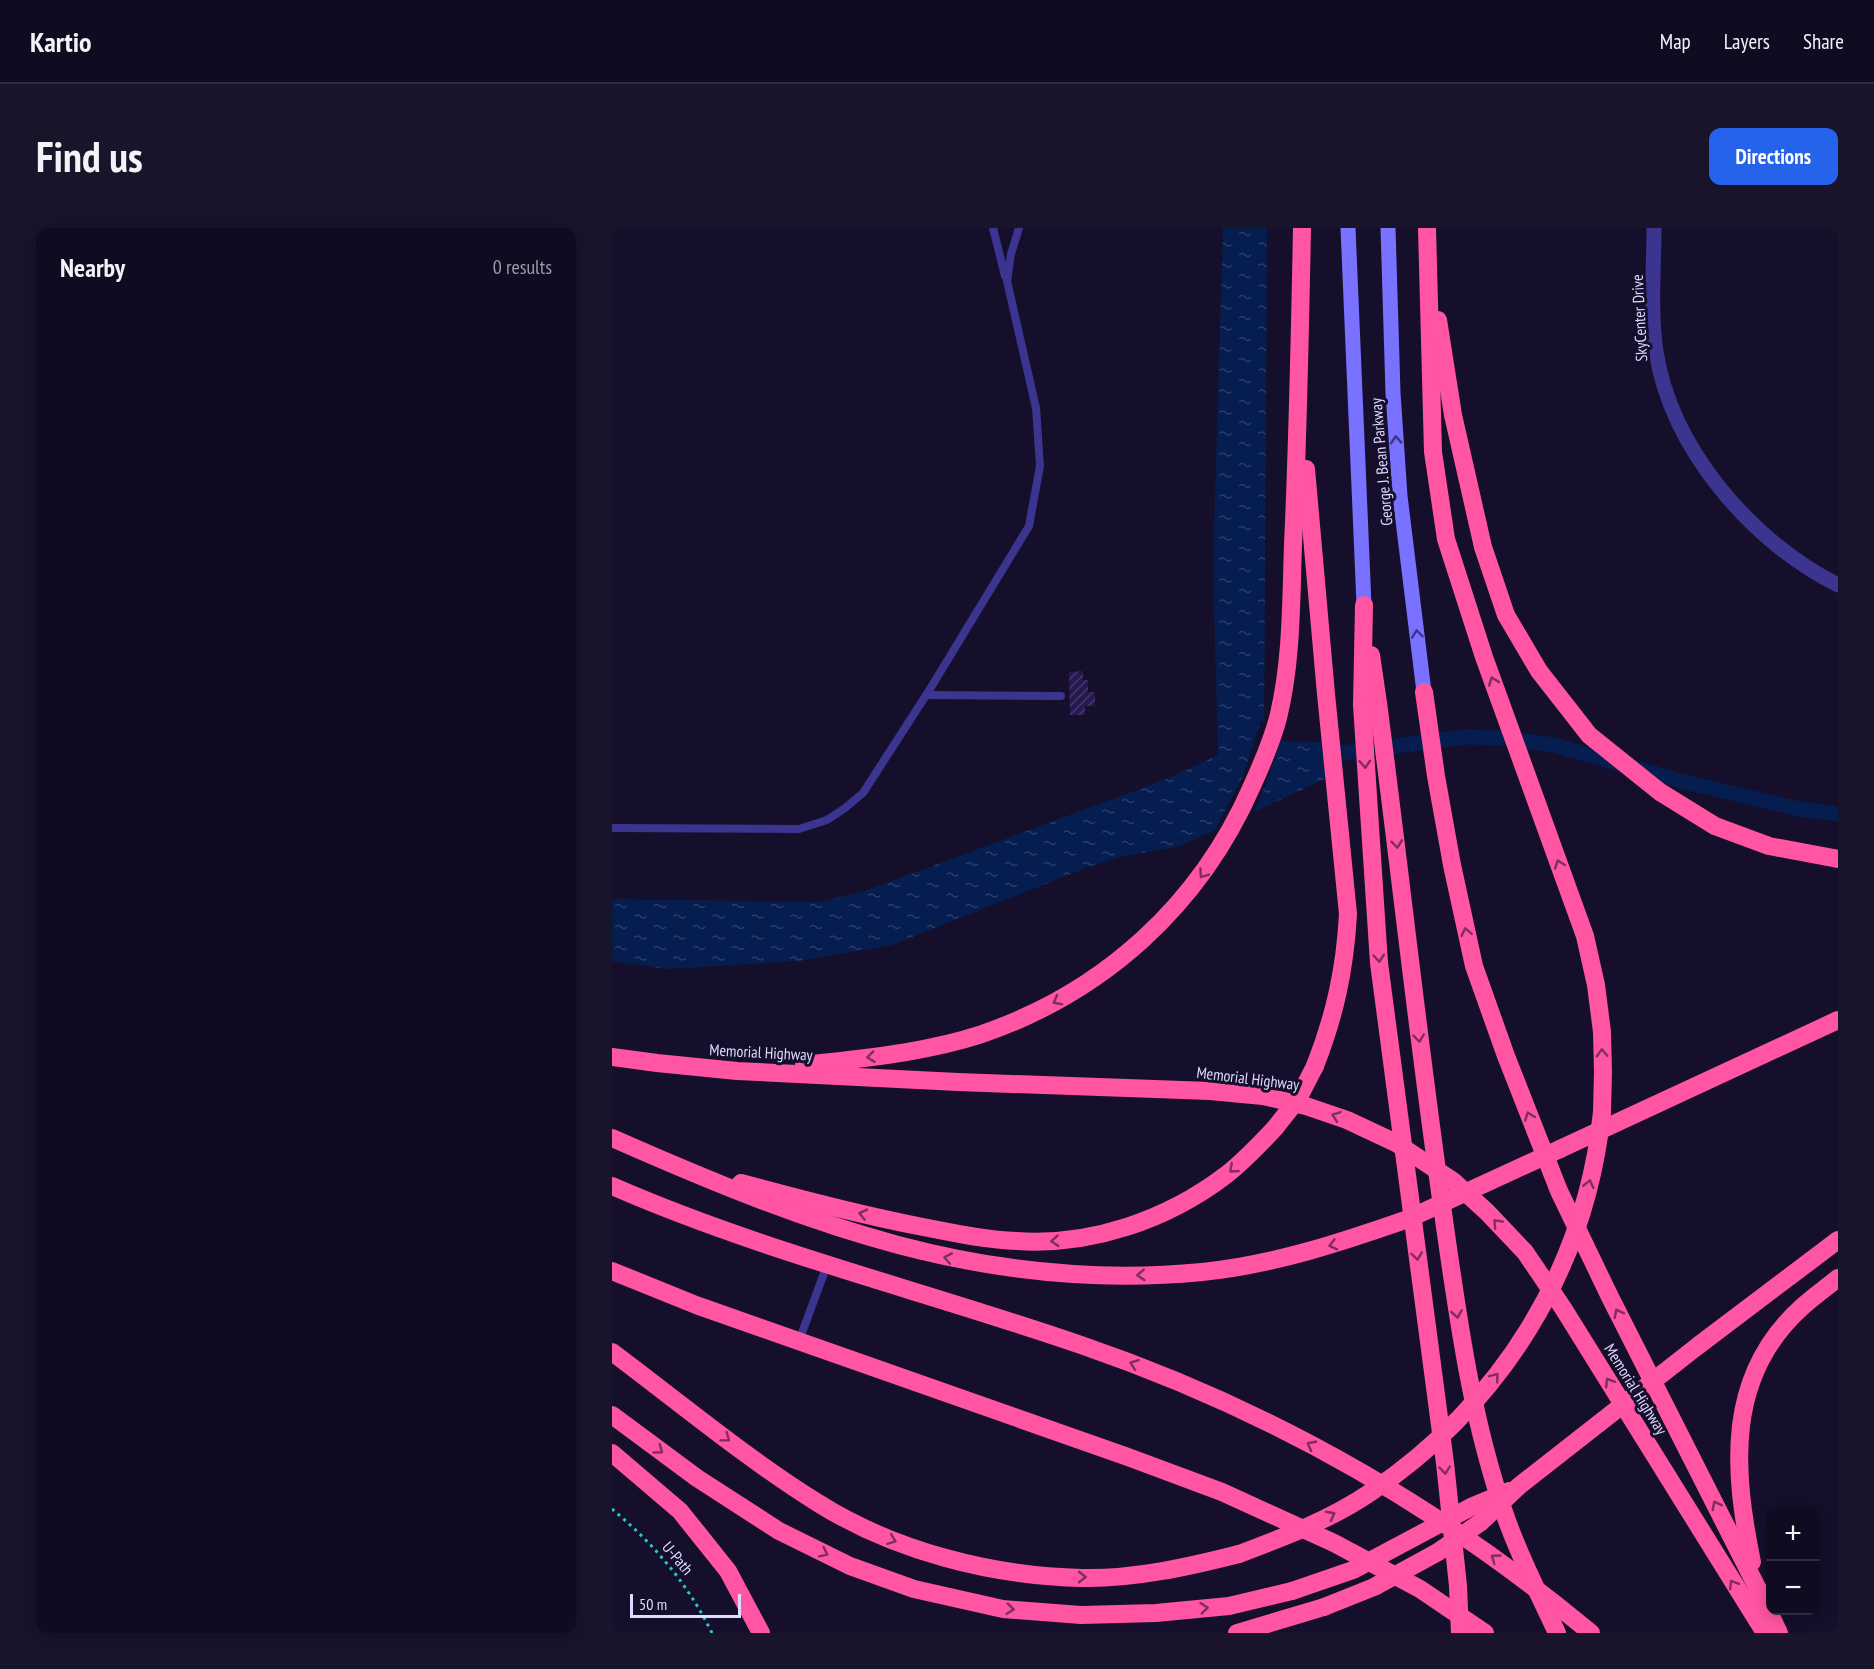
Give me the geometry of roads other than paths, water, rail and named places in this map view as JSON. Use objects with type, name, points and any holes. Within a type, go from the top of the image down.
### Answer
[{"type":"highway","points":[[737,1071],[843,1061],[936,1047],[982,1033],[1041,1009],[1080,988],[1115,963],[1158,926],[1193,887],[1216,856],[1258,772],[1278,717],[1289,645],[1302,228]]},
{"type":"highway","points":[[1428,228],[1451,403],[1483,547],[1506,615],[1539,671],[1589,735],[1660,792],[1715,826],[1769,846],[1838,859]]},
{"type":"highway","points":[[612,1352],[753,1458],[819,1504],[888,1539],[970,1564],[1007,1571],[1084,1578],[1152,1572],[1239,1554],[1285,1537],[1327,1517],[1369,1493],[1407,1466],[1456,1423],[1496,1378],[1544,1305],[1584,1208],[1599,1143],[1602,1112],[1602,1032],[1596,985],[1585,936],[1484,657],[1446,539],[1433,453],[1428,228]]},
{"type":"highway","points":[[660,1160],[890,1220],[980,1238],[1044,1242],[1069,1240],[1114,1231],[1151,1218],[1183,1203],[1227,1174],[1275,1128],[1298,1099],[1315,1066],[1335,1012],[1347,947],[1348,914],[1326,694],[1299,380]]},
{"type":"highway","points":[[1364,605],[1370,704],[1379,963],[1445,1463],[1458,1586],[1460,1633]]},
{"type":"highway","points":[[1424,692],[1452,865],[1474,966],[1532,1124],[1560,1191],[1610,1298],[1779,1633]]},
{"type":"highway","points":[[1370,704],[1396,843],[1423,1068],[1465,1363],[1489,1464],[1504,1514],[1520,1556],[1557,1633]]},
{"type":"highway","points":[[612,1138],[660,1160],[798,1215],[892,1245],[945,1257],[991,1266],[1115,1277],[1204,1272],[1266,1262],[1338,1244],[1408,1219],[1838,1020]]},
{"type":"highway","name":"Memorial Highway","points":[[612,1057],[657,1064],[737,1071],[958,1082],[1210,1090],[1263,1096],[1306,1106],[1347,1120],[1396,1143],[1453,1180],[1525,1252],[1563,1308],[1765,1633]]},
{"type":"highway","points":[[612,1186],[712,1225],[1082,1345],[1146,1368],[1268,1422],[1328,1454],[1451,1526],[1527,1581],[1591,1633]]},
{"type":"highway","points":[[1237,1633],[1324,1607],[1374,1587],[1438,1552],[1481,1522],[1519,1486],[1838,1240]]},
{"type":"highway","points":[[612,1271],[696,1305],[1222,1492],[1334,1543],[1420,1589],[1485,1633]]},
{"type":"highway","points":[[1761,1595],[1748,1544],[1739,1490],[1738,1443],[1745,1403],[1758,1366],[1773,1341],[1801,1307],[1838,1278]]},
{"type":"highway","points":[[612,1415],[697,1478],[779,1531],[850,1566],[914,1589],[1003,1609],[1081,1615],[1156,1613],[1228,1605],[1292,1591],[1353,1570],[1473,1506],[1519,1486]]},
{"type":"highway","points":[[612,1453],[680,1512],[728,1571],[760,1633]]},
{"type":"street","name":"George J. Bean Parkway","points":[[1348,228],[1364,605]]},
{"type":"street","name":"George J. Bean Parkway","points":[[1388,228],[1393,393],[1400,496],[1424,692]]},
{"type":"street","name":"SkyCenter Drive","points":[[1654,228],[1656,350],[1665,387],[1687,437],[1717,484],[1752,525],[1795,560],[1838,585]]},
{"type":"lane","points":[[612,828],[799,829],[827,820],[863,793],[926,695],[1029,526],[1040,465],[1036,408],[993,228]]},
{"type":"lane","points":[[1006,281],[1019,228]]},
{"type":"lane","points":[[926,695],[1061,696]]},
{"type":"lane","points":[[799,1342],[828,1264]]},
{"type":"water","points":[[1223,228],[1267,228],[1264,740],[1334,743],[1325,779],[1180,846],[1120,857],[1088,867],[892,945],[800,961],[666,969],[612,961],[612,899],[816,902],[862,892],[1164,780],[1218,755],[1213,568]]},
{"type":"waterway","points":[[1320,756],[1464,737],[1503,738],[1554,745],[1677,780],[1799,809],[1838,814]]}]
